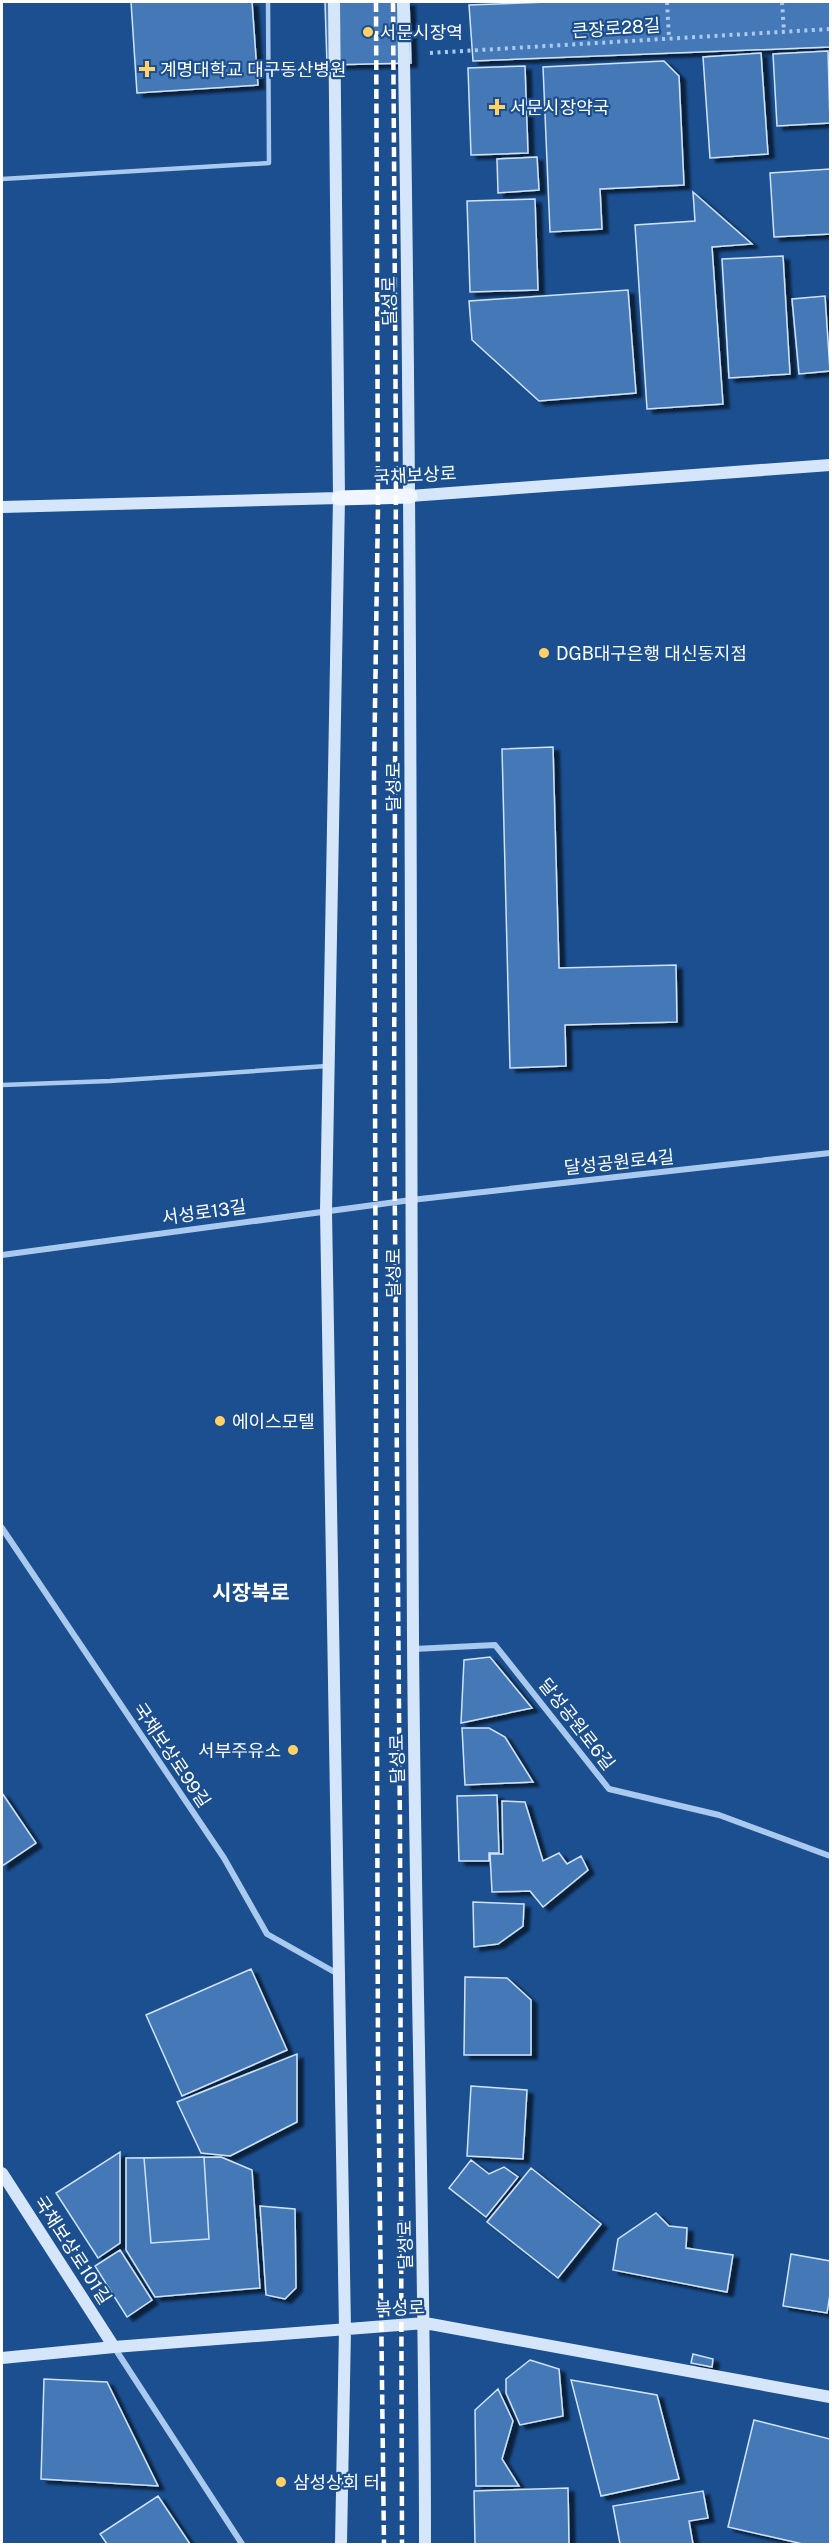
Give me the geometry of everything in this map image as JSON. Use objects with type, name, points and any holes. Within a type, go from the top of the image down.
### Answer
[{"type":"main road","points":[[334,2],[339,498],[327,1066],[327,1211],[345,2329],[341,2544]]},
{"type":"main road","name":"달성로","points":[[403,2],[410,496],[413,1649],[425,2323],[425,2544]]},
{"type":"main road","name":"국채보상로","points":[[2,507],[410,496],[831,465]]},
{"type":"main road","name":"국채보상로101길","points":[[2,2173],[114,2347]]},
{"type":"main road","name":"북성로","points":[[2,2358],[425,2323],[831,2397]]},
{"type":"street","name":"달성공원로4길","points":[[411,1200],[831,1153]]},
{"type":"street","name":"서성로13길","points":[[2,1255],[411,1200]]},
{"type":"street","name":"국채보상로99길","points":[[2,1528],[224,1858],[267,1934],[338,1974]]},
{"type":"street","name":"달성공원로6길","points":[[413,1649],[495,1645],[609,1790],[719,1815],[831,1856]]},
{"type":"street","points":[[114,2347],[242,2544]]},
{"type":"lane","points":[[2,179],[269,163],[268,2]]},
{"type":"lane","points":[[2,1085],[110,1081],[327,1066]]},
{"type":"path","points":[[667,2],[669,38]]},
{"type":"path","points":[[782,2],[784,32]]},
{"type":"path","name":"큰장로28길","points":[[404,55],[831,29]]},
{"type":"building","points":[[131,2],[252,2],[258,85],[137,93]]},
{"type":"building","name":"서문시장역","points":[[325,2],[409,2],[411,63],[327,65]]},
{"type":"building","points":[[548,2],[830,2],[830,47],[473,61],[469,5]]},
{"type":"building","points":[[828,51],[830,123],[777,126],[773,54]]},
{"type":"building","points":[[761,53],[768,154],[710,158],[703,57]]},
{"type":"building","points":[[664,61],[679,76],[684,185],[600,189],[602,229],[550,232],[543,67]]},
{"type":"building","points":[[525,66],[528,153],[471,155],[468,68]]},
{"type":"building","points":[[537,157],[539,190],[498,193],[497,159]]},
{"type":"building","points":[[830,169],[830,234],[774,237],[770,173]]},
{"type":"building","points":[[693,192],[752,244],[712,247],[723,404],[647,409],[635,225],[695,221]]},
{"type":"building","points":[[535,199],[538,290],[470,292],[467,201]]},
{"type":"building","points":[[783,256],[790,374],[729,378],[722,259]]},
{"type":"building","points":[[628,290],[636,393],[539,401],[472,340],[469,301]]},
{"type":"building","points":[[825,296],[830,371],[799,374],[792,299]]},
{"type":"building","points":[[553,747],[559,968],[676,965],[677,1022],[565,1025],[566,1066],[510,1068],[502,749]]},
{"type":"building","points":[[490,1657],[532,1708],[461,1723],[464,1660]]},
{"type":"building","points":[[462,1728],[489,1728],[505,1737],[533,1782],[465,1785]]},
{"type":"building","points":[[2,1793],[36,1843],[2,1866]]},
{"type":"building","points":[[497,1795],[499,1853],[489,1853],[489,1861],[459,1861],[457,1796]]},
{"type":"building","points":[[502,1801],[525,1802],[543,1861],[559,1853],[567,1864],[581,1856],[588,1870],[543,1907],[530,1891],[492,1892],[490,1854],[503,1854]]},
{"type":"building","points":[[473,1902],[524,1904],[523,1926],[498,1944],[474,1947]]},
{"type":"building","points":[[251,1969],[287,2050],[182,2096],[146,2015]]},
{"type":"building","points":[[465,1977],[507,1978],[531,2000],[531,2055],[464,2055]]},
{"type":"building","points":[[297,2054],[297,2122],[230,2156],[201,2153],[177,2102]]},
{"type":"building","points":[[471,2086],[527,2090],[523,2159],[467,2156]]},
{"type":"building","points":[[120,2152],[120,2243],[98,2258],[56,2193]]},
{"type":"building","points":[[204,2157],[209,2239],[151,2243],[144,2158]]},
{"type":"building","points":[[221,2157],[252,2170],[260,2288],[155,2297],[126,2250],[126,2158]]},
{"type":"building","points":[[471,2160],[489,2174],[504,2167],[518,2177],[486,2217],[449,2188]]},
{"type":"building","points":[[531,2168],[601,2224],[558,2278],[487,2222]]},
{"type":"building","points":[[260,2206],[295,2209],[296,2288],[285,2299],[266,2295]]},
{"type":"building","points":[[656,2213],[669,2226],[687,2228],[686,2248],[733,2255],[727,2292],[613,2270],[618,2239]]},
{"type":"building","points":[[120,2250],[152,2300],[127,2317],[95,2266]]},
{"type":"building","points":[[791,2254],[830,2261],[830,2294],[827,2313],[783,2306]]},
{"type":"building","points":[[693,2354],[713,2359],[712,2367],[691,2363]]},
{"type":"building","points":[[530,2360],[559,2369],[563,2416],[520,2425],[506,2393],[506,2379]]},
{"type":"building","points":[[44,2379],[107,2382],[158,2486],[41,2479]]},
{"type":"building","points":[[571,2380],[657,2395],[679,2479],[601,2496]]},
{"type":"building","points":[[498,2389],[513,2421],[502,2459],[519,2486],[476,2486],[475,2410]]},
{"type":"building","points":[[754,2420],[830,2439],[830,2544],[803,2544],[728,2527]]},
{"type":"building","points":[[568,2488],[569,2544],[475,2544],[474,2491]]},
{"type":"building","points":[[703,2491],[708,2518],[689,2521],[693,2544],[620,2544],[613,2506]]},
{"type":"building","points":[[158,2496],[190,2544],[107,2544],[100,2534]]},
{"type":"railway","points":[[376,2],[378,506],[374,774],[378,2058],[384,2544]]},
{"type":"railway","points":[[393,2],[396,460],[394,1106],[400,1830],[402,2544]]},
{"type":"place","name":"서문시장역","points":[[368,32]]},
{"type":"place","name":"계명대학교 대구동산병원","points":[[147,69]]},
{"type":"place","name":"서문시장약국","points":[[497,107]]},
{"type":"place","name":"DGB대구은행 대신동지점","points":[[544,653]]},
{"type":"place","name":"에이스모텔","points":[[220,1421]]},
{"type":"place","name":"서부주유소","points":[[293,1750]]},
{"type":"place","name":"삼성상회 터","points":[[281,2482]]},
{"type":"district","name":"시장북로","points":[[251,1592]]}]
